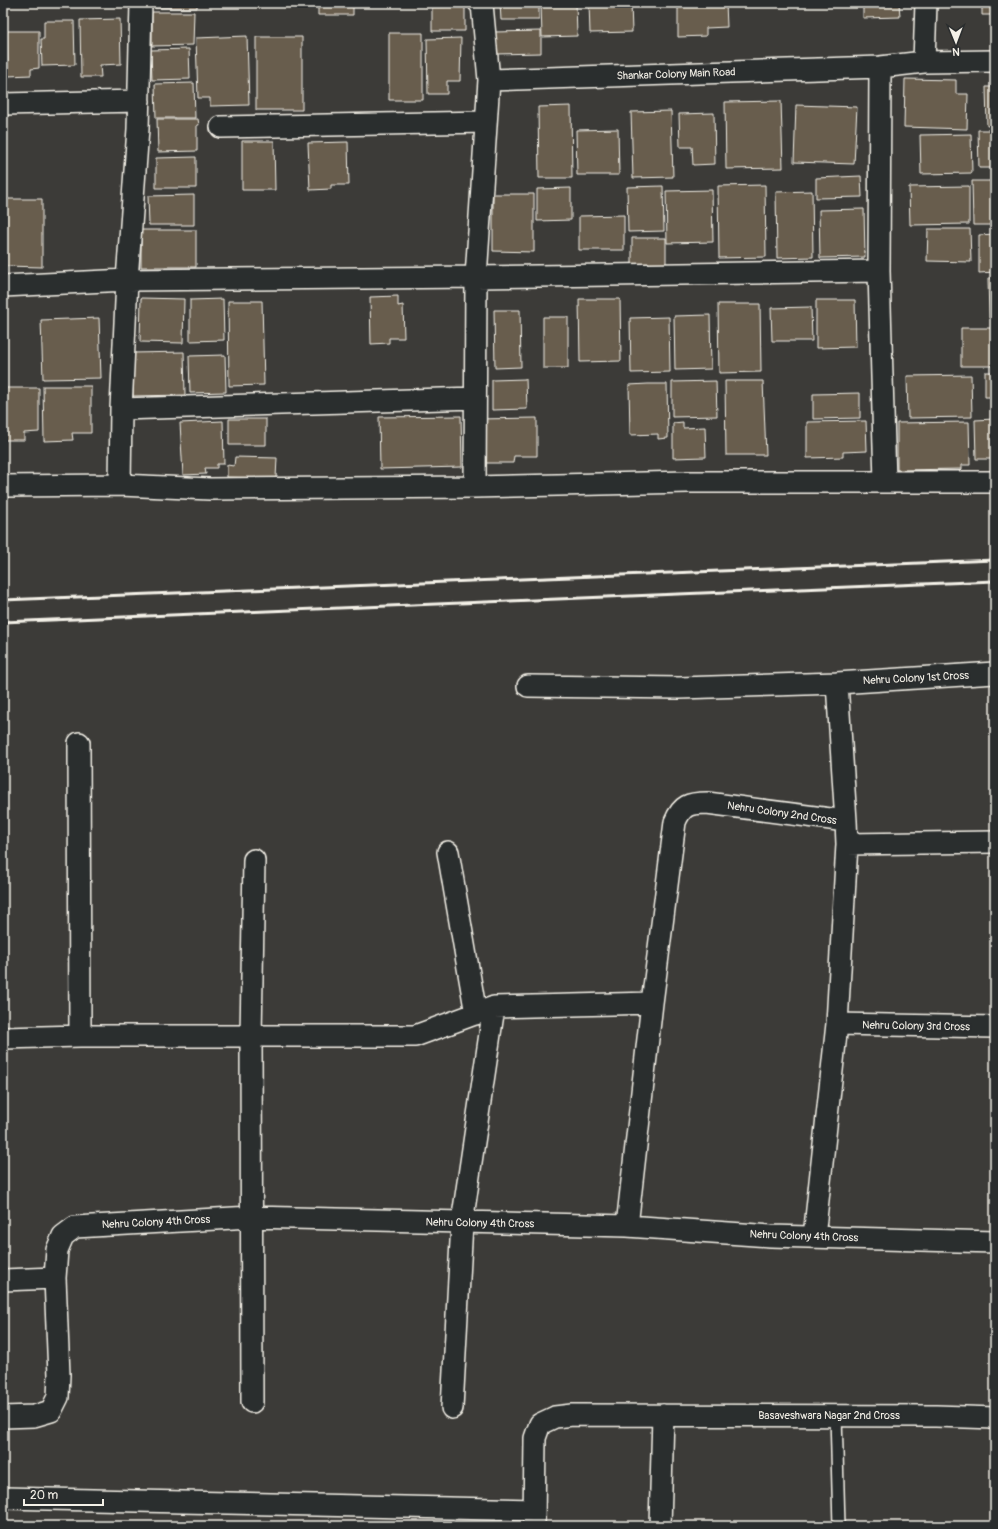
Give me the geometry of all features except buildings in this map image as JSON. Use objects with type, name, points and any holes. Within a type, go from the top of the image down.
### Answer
[{"type":"street","points":[[120,485],[121,409],[127,280],[138,129],[141,3]]},
{"type":"street","points":[[475,487],[476,277],[489,80],[482,4],[479,3]]},
{"type":"street","points":[[924,62],[926,3]]},
{"type":"street","name":"Shankar Colony Main Road","points":[[489,80],[880,67],[924,62],[995,61]]},
{"type":"street","points":[[880,67],[880,271],[885,482]]},
{"type":"street","points":[[3,104],[139,101]]},
{"type":"street","points":[[221,127],[486,122]]},
{"type":"street","points":[[3,286],[127,280],[880,271]]},
{"type":"street","points":[[121,409],[475,398]]},
{"type":"street","points":[[3,486],[120,485],[210,489],[475,487],[688,482],[995,482]]},
{"type":"street","name":"Nehru Colony 1st Cross","points":[[528,686],[679,688],[838,683],[995,674]]},
{"type":"street","points":[[838,683],[846,821]]},
{"type":"street","points":[[79,744],[80,1036]]},
{"type":"street","name":"Nehru Colony 2nd Cross","points":[[652,1003],[675,822],[680,810],[692,803],[707,803],[846,821],[847,844],[838,1024],[814,1237]]},
{"type":"street","points":[[847,844],[995,842]]},
{"type":"street","points":[[448,852],[485,1011],[462,1223],[452,1408]]},
{"type":"street","points":[[252,1402],[251,1036],[254,860]]},
{"type":"street","points":[[3,1038],[80,1036],[415,1036],[485,1011],[652,1003],[627,1226]]},
{"type":"street","name":"Nehru Colony 3rd Cross","points":[[838,1024],[995,1028]]},
{"type":"street","name":"Nehru Colony 4th Cross","points":[[3,1418],[34,1416],[51,1411],[58,1397],[59,1375],[54,1278],[57,1250],[63,1236],[75,1227],[251,1217],[627,1226],[771,1236],[995,1242]]},
{"type":"street","points":[[3,1280],[54,1278]]},
{"type":"street","name":"Basaveshwara Nagar 2nd Cross","points":[[533,1518],[535,1438],[540,1424],[555,1417],[572,1414],[836,1415],[995,1418]]},
{"type":"street","points":[[660,1526],[663,1415]]},
{"type":"street","points":[[3,1498],[533,1518]]},
{"type":"lane","points":[[836,1415],[839,1526]]},
{"type":"railway","points":[[3,600],[995,560]]},
{"type":"railway","points":[[3,622],[995,581]]}]
